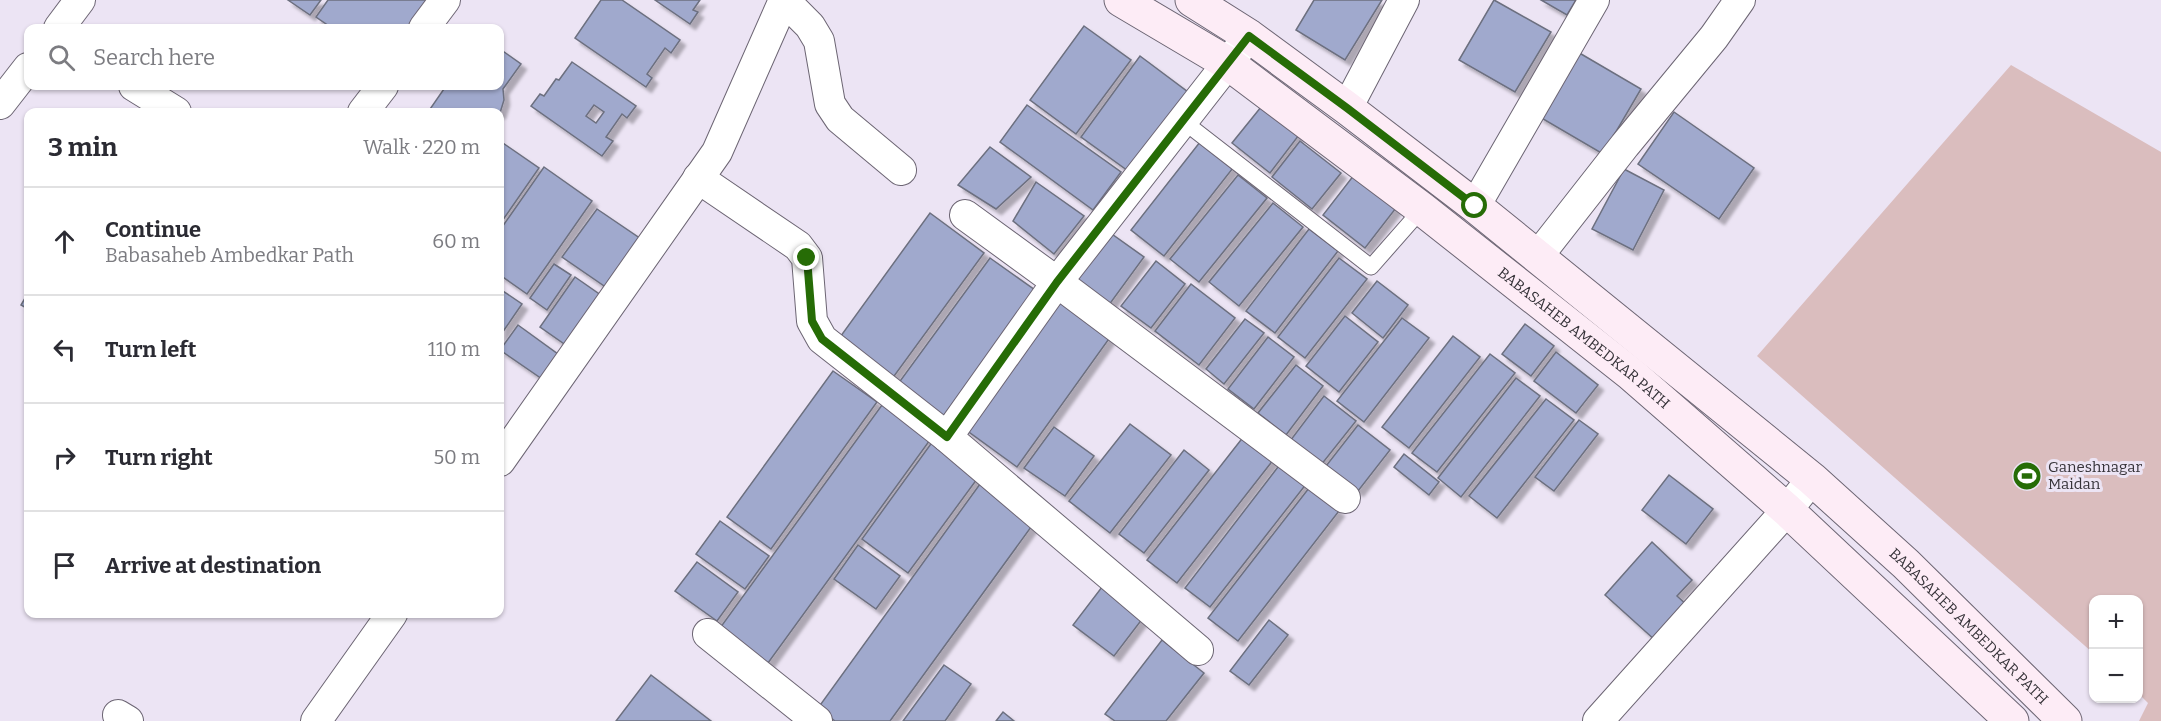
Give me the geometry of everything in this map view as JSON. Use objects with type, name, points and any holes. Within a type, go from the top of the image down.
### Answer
[{"type":"street","points":[[62,24],[80,0]]},
{"type":"street","points":[[427,24],[445,0]]},
{"type":"street","points":[[504,455],[717,152],[784,0],[810,26],[819,41],[830,104],[840,119],[901,170]]},
{"type":"street","name":"BABASAHEB AMBEDKAR PATH","points":[[1121,0],[1229,63],[1422,209],[1631,374],[1787,510],[2012,721]]},
{"type":"street","name":"BABASAHEB AMBEDKAR PATH","points":[[1194,0],[1249,36],[1475,206],[1812,479],[1906,564],[2065,721]]},
{"type":"street","points":[[1347,108],[1404,0]]},
{"type":"street","points":[[1475,206],[1594,0]]},
{"type":"street","points":[[1539,256],[1625,145],[1714,37],[1740,0]]},
{"type":"street","points":[[947,437],[1057,282],[1249,36]]},
{"type":"street","points":[[0,104],[24,73]]},
{"type":"street","points":[[140,90],[170,108]]},
{"type":"street","points":[[366,108],[380,90]]},
{"type":"street","points":[[698,178],[798,246],[807,258],[812,321],[822,339],[947,437],[1198,650]]},
{"type":"street","points":[[965,215],[1345,498]]},
{"type":"street","points":[[1598,721],[1787,510],[1812,479]]},
{"type":"street","points":[[316,721],[389,618]]},
{"type":"street","points":[[708,634],[817,721]]},
{"type":"lane","points":[[1184,121],[1371,267],[1422,209]]},
{"type":"shaded area","name":"Ganeshnagar Maidan","points":[[2011,65],[2161,152],[2161,721],[2139,721],[2148,703],[2143,698],[2143,595],[2089,595],[2089,649],[1757,356]]},
{"type":"building","points":[[288,0],[321,0],[310,15]]},
{"type":"building","points":[[328,0],[430,0],[412,24],[326,24],[316,17]]},
{"type":"building","points":[[601,0],[622,0],[680,40],[671,53],[665,48],[647,74],[652,78],[646,87],[575,38]]},
{"type":"building","points":[[655,0],[700,0],[693,10],[698,12],[690,24]]},
{"type":"building","points":[[1314,0],[1382,0],[1345,60],[1296,30]]},
{"type":"building","points":[[1494,0],[1551,32],[1515,92],[1459,60]]},
{"type":"building","points":[[1541,0],[1576,0],[1567,15]]},
{"type":"building","points":[[1084,26],[1131,60],[1076,134],[1030,100]]},
{"type":"building","points":[[1576,51],[1641,89],[1603,154],[1538,116]]},
{"type":"building","points":[[504,52],[521,64],[504,88]]},
{"type":"building","points":[[1140,56],[1192,95],[1131,173],[1081,137]]},
{"type":"building","points":[[572,62],[636,106],[627,118],[622,114],[606,137],[613,141],[602,156],[531,106],[540,94],[544,96],[556,79],[559,80]],"holes":[[[594,105],[604,112],[596,123],[586,116]]]},
{"type":"building","points":[[443,90],[503,90],[502,108],[431,108]]},
{"type":"building","points":[[1027,105],[1121,172],[1093,210],[1000,142]]},
{"type":"building","points":[[1261,107],[1299,135],[1270,173],[1232,143]]},
{"type":"building","points":[[1674,112],[1754,168],[1719,219],[1638,164]]},
{"type":"building","points":[[1300,141],[1341,173],[1312,209],[1272,177]]},
{"type":"building","points":[[1200,142],[1233,168],[1164,256],[1131,230]]},
{"type":"building","points":[[504,144],[539,168],[504,218]]},
{"type":"building","points":[[990,147],[1031,177],[996,209],[958,185]]},
{"type":"building","points":[[544,167],[592,201],[527,294],[504,278],[504,224]]},
{"type":"building","points":[[1624,169],[1664,190],[1633,250],[1592,229]]},
{"type":"building","points":[[1238,175],[1267,198],[1199,282],[1170,259]]},
{"type":"building","points":[[1354,175],[1396,208],[1365,248],[1323,215]]},
{"type":"building","points":[[1036,182],[1084,216],[1054,254],[1013,221]]},
{"type":"building","points":[[1273,203],[1303,227],[1239,306],[1209,282]]},
{"type":"building","points":[[597,209],[644,241],[610,290],[562,257]]},
{"type":"building","points":[[930,213],[984,253],[889,383],[835,344]]},
{"type":"building","points":[[1102,227],[1144,257],[1106,309],[1064,279]]},
{"type":"building","points":[[1309,229],[1338,251],[1275,333],[1246,311]]},
{"type":"building","points":[[990,258],[1035,290],[940,421],[895,388]]},
{"type":"building","points":[[1339,258],[1367,279],[1305,358],[1278,337]]},
{"type":"building","points":[[1156,261],[1185,284],[1151,328],[1121,306]]},
{"type":"building","points":[[554,264],[571,275],[547,310],[530,298]]},
{"type":"building","points":[[575,277],[605,298],[570,348],[540,327]]},
{"type":"building","points":[[1377,281],[1408,305],[1383,338],[1352,313]]},
{"type":"building","points":[[1191,284],[1235,318],[1199,365],[1155,331]]},
{"type":"building","points":[[504,292],[522,304],[504,330]]},
{"type":"building","points":[[1056,297],[1111,336],[1017,467],[962,427]]},
{"type":"building","points":[[1345,316],[1378,342],[1339,392],[1306,366]]},
{"type":"building","points":[[1402,318],[1429,338],[1364,422],[1337,401]]},
{"type":"building","points":[[1245,319],[1264,333],[1224,384],[1206,369]]},
{"type":"building","points":[[1525,324],[1554,346],[1531,376],[1502,354]]},
{"type":"building","points":[[518,325],[562,357],[545,381],[504,353],[504,344]]},
{"type":"building","points":[[1453,336],[1480,357],[1409,448],[1382,427]]},
{"type":"building","points":[[1268,337],[1294,357],[1254,409],[1228,389]]},
{"type":"building","points":[[1556,352],[1598,385],[1576,413],[1534,381]]},
{"type":"building","points":[[1490,354],[1515,373],[1437,472],[1412,453]]},
{"type":"building","points":[[1296,365],[1323,386],[1286,435],[1258,413]]},
{"type":"building","points":[[833,371],[877,402],[771,549],[727,517]]},
{"type":"building","points":[[1516,378],[1540,396],[1461,497],[1438,478]]},
{"type":"building","points":[[1324,396],[1356,421],[1321,465],[1290,441]]},
{"type":"building","points":[[1546,399],[1574,420],[1497,518],[1469,496]]},
{"type":"building","points":[[882,405],[930,440],[768,663],[720,628]]},
{"type":"building","points":[[1579,420],[1598,434],[1554,491],[1535,477]]},
{"type":"building","points":[[1130,424],[1171,455],[1110,533],[1069,501]]},
{"type":"building","points":[[1358,425],[1390,450],[1358,491],[1326,466]]},
{"type":"building","points":[[1054,427],[1094,456],[1065,496],[1024,468]]},
{"type":"building","points":[[1244,436],[1274,459],[1177,583],[1147,560]]},
{"type":"building","points":[[933,441],[980,475],[908,573],[862,539]]},
{"type":"building","points":[[1184,450],[1209,470],[1144,553],[1119,534]]},
{"type":"building","points":[[1404,454],[1439,482],[1429,495],[1394,467]]},
{"type":"building","points":[[1281,463],[1307,483],[1210,607],[1185,588]]},
{"type":"building","points":[[1669,475],[1713,509],[1686,544],[1642,510]]},
{"type":"building","points":[[980,484],[1034,523],[890,721],[835,721],[818,708]]},
{"type":"building","points":[[1309,488],[1339,511],[1238,641],[1208,618]]},
{"type":"building","points":[[720,521],[769,556],[745,589],[696,554]]},
{"type":"building","points":[[1652,542],[1692,580],[1677,596],[1688,606],[1656,641],[1605,595]]},
{"type":"building","points":[[858,545],[900,576],[876,609],[834,579]]},
{"type":"building","points":[[697,562],[738,592],[717,621],[675,591]]},
{"type":"building","points":[[1102,587],[1143,618],[1114,656],[1073,625]]},
{"type":"building","points":[[1269,620],[1288,635],[1249,685],[1230,671]]},
{"type":"building","points":[[1162,640],[1204,673],[1166,721],[1115,721],[1105,714]]},
{"type":"building","points":[[944,665],[971,684],[945,721],[903,721]]},
{"type":"building","points":[[651,675],[711,721],[616,721]]},
{"type":"building","points":[[1003,712],[1014,721],[996,721]]},
{"type":"place","name":"Ganeshnagar Maidan","points":[[2027,476]]},
{"type":"route","points":[[807,258],[812,321],[822,339],[947,437],[1057,282],[1249,36],[1475,206]]}]
